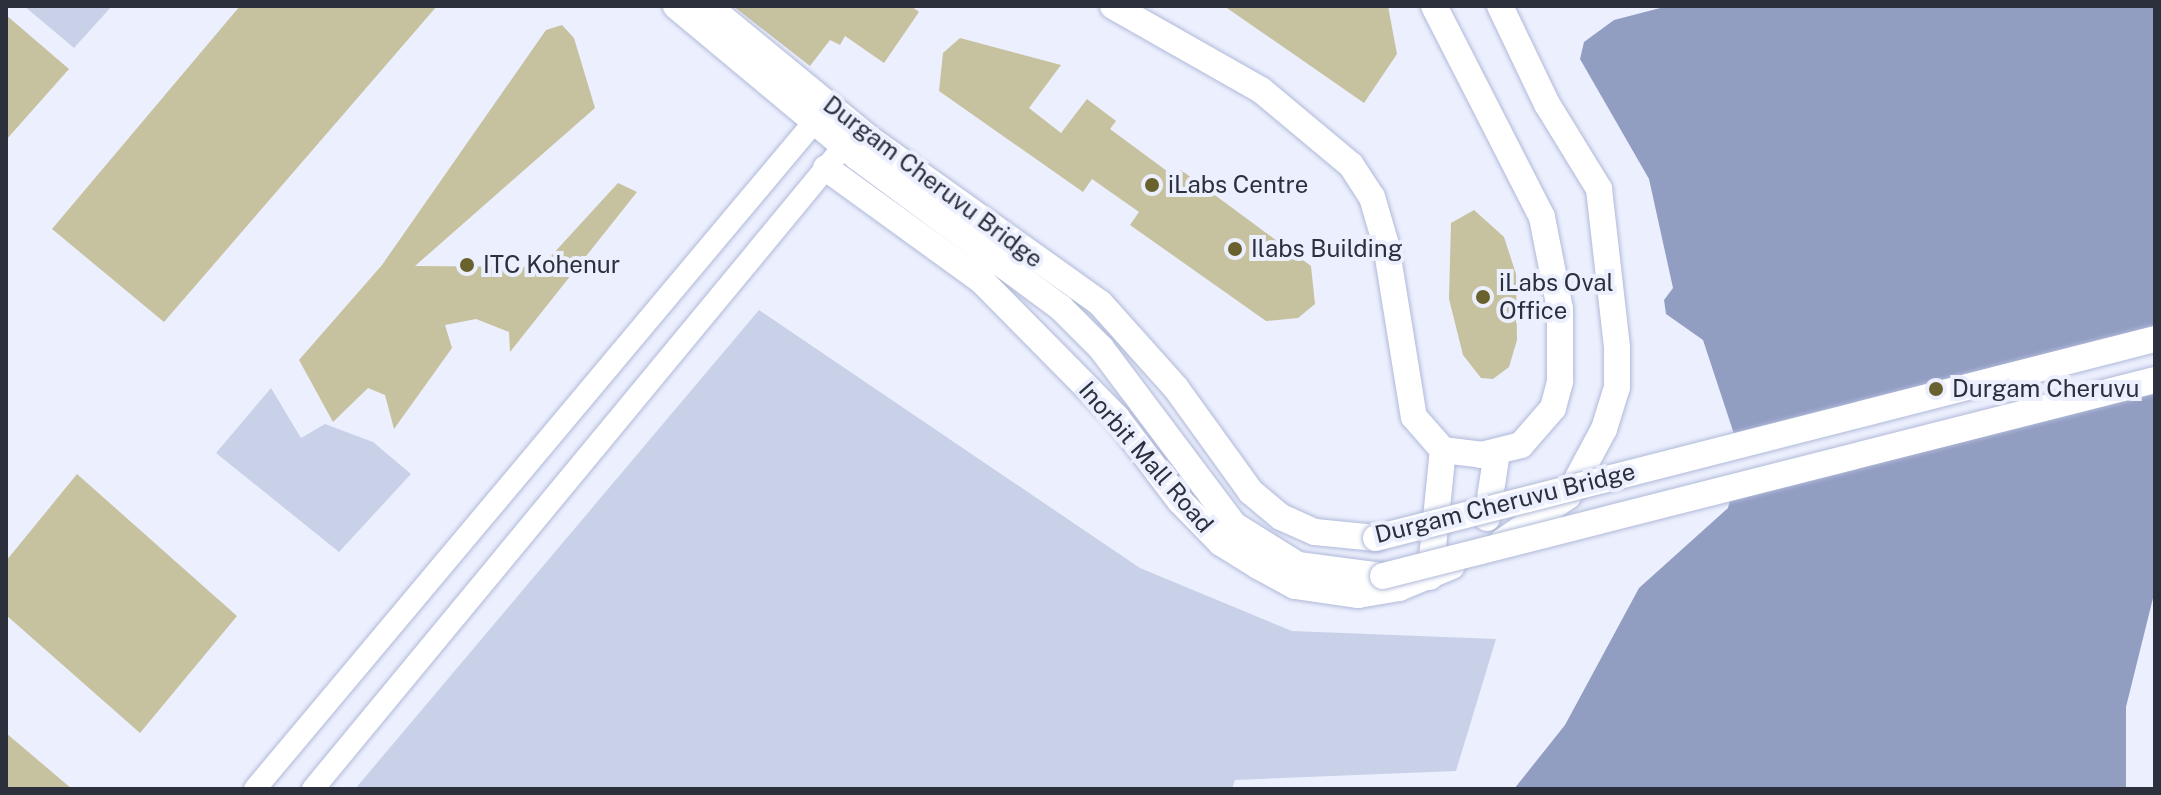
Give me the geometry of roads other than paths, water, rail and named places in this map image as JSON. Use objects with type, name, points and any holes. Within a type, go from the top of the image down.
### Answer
[{"type":"main road","name":"Durgam Cheruvu Bridge","points":[[676,6],[844,146],[1061,308],[1101,348],[1234,525],[1298,565],[1383,576],[2155,380]]},
{"type":"main road","name":"Durgam Cheruvu Bridge","points":[[708,6],[870,139],[1100,303],[1167,377],[1251,492],[1281,517],[1315,532],[1376,538],[2155,339]]},
{"type":"main road","points":[[1113,6],[1261,90],[1351,165],[1372,197],[1386,245],[1414,417],[1443,450],[1497,452],[1521,445],[1553,408],[1561,344],[1554,265],[1523,173],[1449,45],[1434,6]]},
{"type":"main road","name":"Inorbit Mall Road","points":[[826,168],[982,281],[1117,418],[1180,501],[1221,543],[1295,586],[1327,593],[1358,595],[1430,577],[1506,540],[1568,496],[1604,429],[1617,387],[1599,189],[1547,104],[1500,6]]},
{"type":"main road","points":[[1430,577],[1443,450]]},
{"type":"main road","points":[[1487,518],[1497,452]]},
{"type":"street","points":[[255,789],[815,121]]},
{"type":"street","points":[[313,789],[844,146]]},
{"type":"place","name":"iLabs Centre","points":[[1152,185]]},
{"type":"place","name":"Ilabs Building","points":[[1235,249]]},
{"type":"place","name":"ITC Kohenur","points":[[467,265]]},
{"type":"place","name":"iLabs Oval Office","points":[[1483,297]]},
{"type":"place","name":"Durgam Cheruvu","points":[[1936,389]]}]
